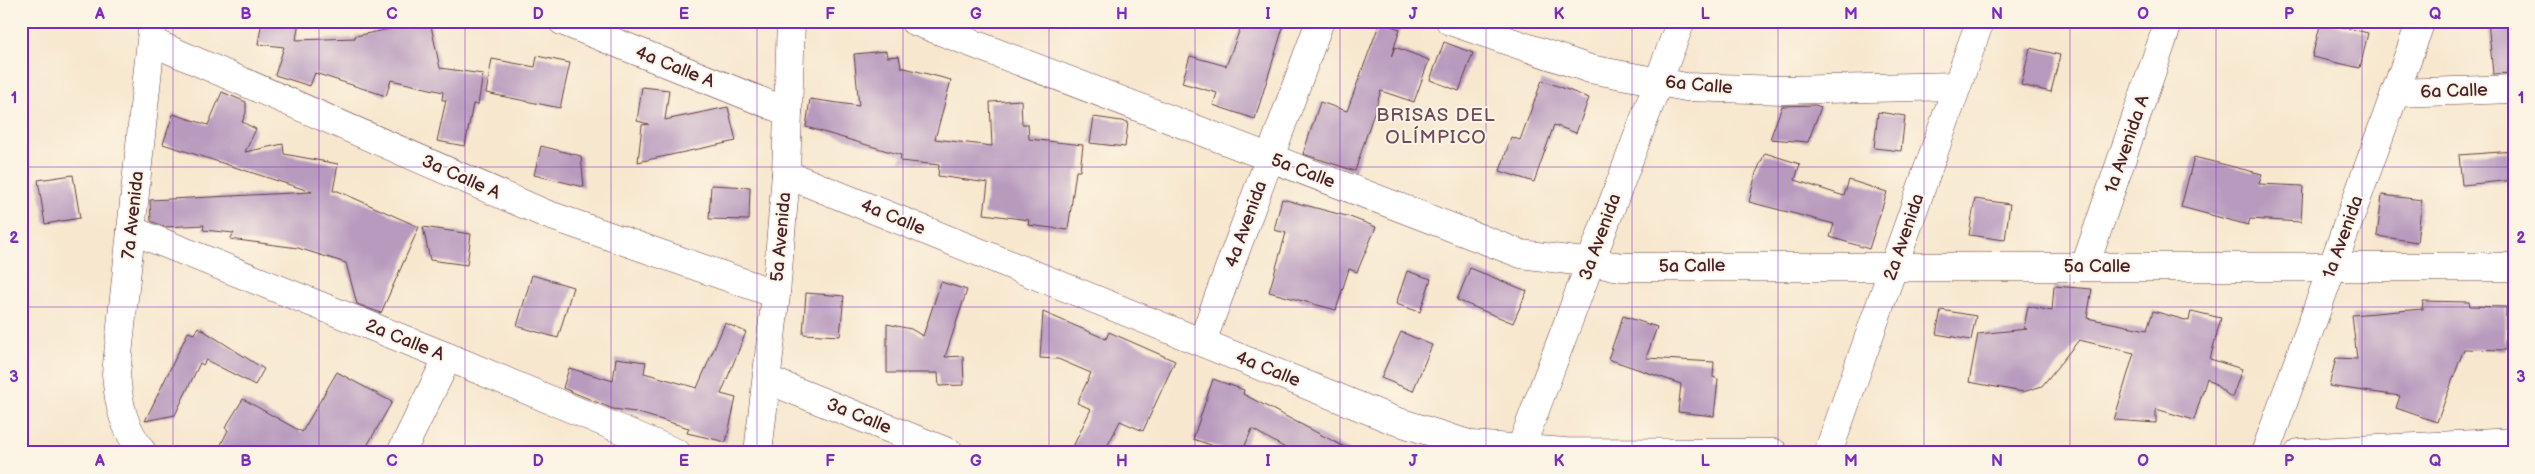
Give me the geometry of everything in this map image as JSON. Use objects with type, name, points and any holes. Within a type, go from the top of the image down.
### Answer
[{"type":"street","name":"4a Calle A","points":[[562,21],[788,112]]},
{"type":"street","name":"5a Avenida","points":[[758,453],[768,380],[786,174],[791,21]]},
{"type":"street","name":"5a Calle","points":[[914,21],[1521,254],[1623,266],[2514,267]]},
{"type":"street","name":"4a Avenida","points":[[1202,342],[1320,21]]},
{"type":"street","name":"6a Calle","points":[[1450,21],[1590,69],[1686,87],[1783,90],[1957,86]]},
{"type":"street","name":"3a Avenida","points":[[1520,451],[1680,21]]},
{"type":"street","name":"2a Avenida","points":[[1828,453],[1980,21]]},
{"type":"street","name":"1a Avenida A","points":[[2085,266],[2169,21]]},
{"type":"street","name":"1a Avenida","points":[[2265,453],[2420,21]]},
{"type":"street","name":"7a Avenida","points":[[143,453],[134,441],[119,408],[116,374],[153,32]]},
{"type":"street","name":"3a Calle A","points":[[153,32],[546,214],[776,294]]},
{"type":"street","name":"6a Calle","points":[[2395,93],[2514,90]]},
{"type":"street","name":"4a Calle","points":[[786,174],[1393,420],[1472,445],[1520,451],[1774,453]]},
{"type":"street","name":"2a Calle A","points":[[131,230],[448,357],[677,453]]},
{"type":"street","points":[[401,453],[448,357]]},
{"type":"street","name":"3a Calle","points":[[768,380],[950,453]]},
{"type":"street","points":[[2299,453],[2514,442]]},
{"type":"building","points":[[262,21],[299,21],[296,40],[355,38],[355,36],[430,21],[440,68],[483,74],[478,105],[473,104],[465,146],[437,141],[446,100],[442,100],[443,92],[391,80],[386,96],[315,73],[310,86],[275,75],[284,47],[258,44]]},
{"type":"building","points":[[1243,21],[1285,21],[1255,119],[1213,105],[1217,93],[1182,83],[1190,56],[1226,66]]},
{"type":"building","points":[[2488,21],[2514,21],[2514,73],[2493,74]]},
{"type":"building","points":[[1380,22],[1400,29],[1391,57],[1395,47],[1429,60],[1414,102],[1381,91],[1355,171],[1303,154],[1320,102],[1347,111]]},
{"type":"building","points":[[2321,22],[2368,33],[2360,68],[2312,57]]},
{"type":"building","points":[[1444,42],[1473,53],[1459,91],[1430,80]]},
{"type":"building","points":[[2030,48],[2060,55],[2051,92],[2021,85]]},
{"type":"building","points":[[886,51],[887,57],[899,56],[901,67],[951,80],[935,139],[992,146],[990,102],[1021,100],[1022,124],[1028,124],[1029,139],[1083,145],[1080,171],[1076,171],[1068,230],[1028,225],[1029,220],[984,214],[988,183],[938,176],[939,165],[900,161],[901,155],[806,127],[810,99],[859,106],[854,54]]},
{"type":"building","points":[[537,56],[570,63],[560,108],[486,93],[492,59],[535,67]]},
{"type":"building","points":[[1542,80],[1589,98],[1576,133],[1554,125],[1534,182],[1500,171],[1511,137],[1520,140]]},
{"type":"building","points":[[642,87],[669,90],[665,120],[728,107],[736,141],[638,162],[642,125],[649,124],[637,121]]},
{"type":"building","points":[[222,92],[246,102],[246,113],[242,122],[256,129],[245,152],[283,144],[284,154],[338,164],[333,191],[338,191],[419,227],[381,313],[357,304],[346,263],[298,248],[230,239],[234,233],[203,230],[204,225],[165,227],[151,221],[150,200],[312,192],[163,144],[173,114],[208,125]]},
{"type":"building","points":[[1815,105],[1821,107],[1808,142],[1770,139],[1782,106]]},
{"type":"building","points":[[1878,112],[1905,116],[1901,151],[1874,148]]},
{"type":"building","points":[[1094,117],[1128,122],[1125,147],[1090,143]]},
{"type":"building","points":[[541,146],[581,156],[584,187],[534,175]]},
{"type":"building","points":[[2514,151],[2514,180],[2462,185],[2459,155]]},
{"type":"building","points":[[1765,153],[1800,164],[1795,180],[1844,196],[1849,180],[1887,192],[1869,249],[1830,237],[1834,224],[1749,202],[1756,173]]},
{"type":"building","points":[[2194,157],[2262,174],[2259,184],[2303,186],[2301,222],[2250,219],[2248,225],[2181,207]]},
{"type":"building","points":[[73,175],[80,218],[45,224],[38,180]]},
{"type":"building","points":[[711,185],[750,187],[749,220],[709,219]]},
{"type":"building","points":[[2382,195],[2422,200],[2417,242],[2377,236]]},
{"type":"building","points":[[1282,199],[1350,217],[1376,227],[1357,272],[1349,269],[1336,310],[1269,292],[1286,233],[1274,230]]},
{"type":"building","points":[[1975,199],[2010,204],[2005,240],[1969,235]]},
{"type":"building","points":[[423,227],[471,234],[467,265],[430,260]]},
{"type":"building","points":[[1470,268],[1527,291],[1513,323],[1457,300]]},
{"type":"building","points":[[1407,271],[1431,279],[1420,312],[1396,304]]},
{"type":"building","points":[[532,275],[573,287],[558,338],[517,326]]},
{"type":"building","points":[[941,282],[967,290],[945,357],[963,356],[964,385],[939,386],[938,373],[887,373],[887,324],[911,329],[923,336]]},
{"type":"building","points":[[2054,286],[2092,289],[2087,318],[2147,330],[2153,311],[2189,321],[2191,311],[2221,318],[2210,359],[2242,369],[2232,398],[2207,378],[2194,420],[2156,409],[2156,423],[2114,420],[2134,353],[2079,340],[2042,386],[2023,392],[1969,382],[1978,334],[2027,329],[2024,328],[2028,306],[2052,311]]},
{"type":"building","points":[[806,293],[844,296],[840,336],[803,334]]},
{"type":"building","points":[[2423,301],[2469,302],[2470,306],[2506,307],[2505,350],[2464,349],[2437,422],[2396,408],[2400,396],[2329,386],[2336,358],[2357,359],[2352,315],[2422,309]]},
{"type":"building","points":[[1941,310],[1976,316],[1971,340],[1936,334]]},
{"type":"building","points":[[1043,312],[1106,339],[1109,332],[1175,361],[1143,431],[1120,421],[1104,453],[1070,453],[1091,409],[1077,403],[1091,373],[1058,359],[1040,358]]},
{"type":"building","points":[[1623,316],[1657,327],[1646,358],[1714,362],[1713,377],[1718,379],[1714,416],[1678,412],[1681,384],[1608,359]]},
{"type":"building","points":[[725,323],[746,332],[721,394],[736,398],[726,442],[687,433],[689,428],[635,412],[613,409],[563,388],[569,368],[613,381],[616,358],[646,362],[644,373],[697,388]]},
{"type":"building","points":[[198,327],[264,369],[255,385],[206,360],[203,365],[200,363],[175,415],[145,421],[188,332],[194,334]]},
{"type":"building","points":[[1401,332],[1432,345],[1413,391],[1381,378]]},
{"type":"building","points":[[337,372],[392,402],[363,453],[217,453],[228,430],[225,428],[243,399],[302,432]]},
{"type":"building","points":[[1213,379],[1244,390],[1243,394],[1356,453],[1294,453],[1252,429],[1242,453],[1234,453],[1193,439]]},
{"type":"district","name":"BRISAS DEL OLÍMPICO","points":[[1436,126]]}]
